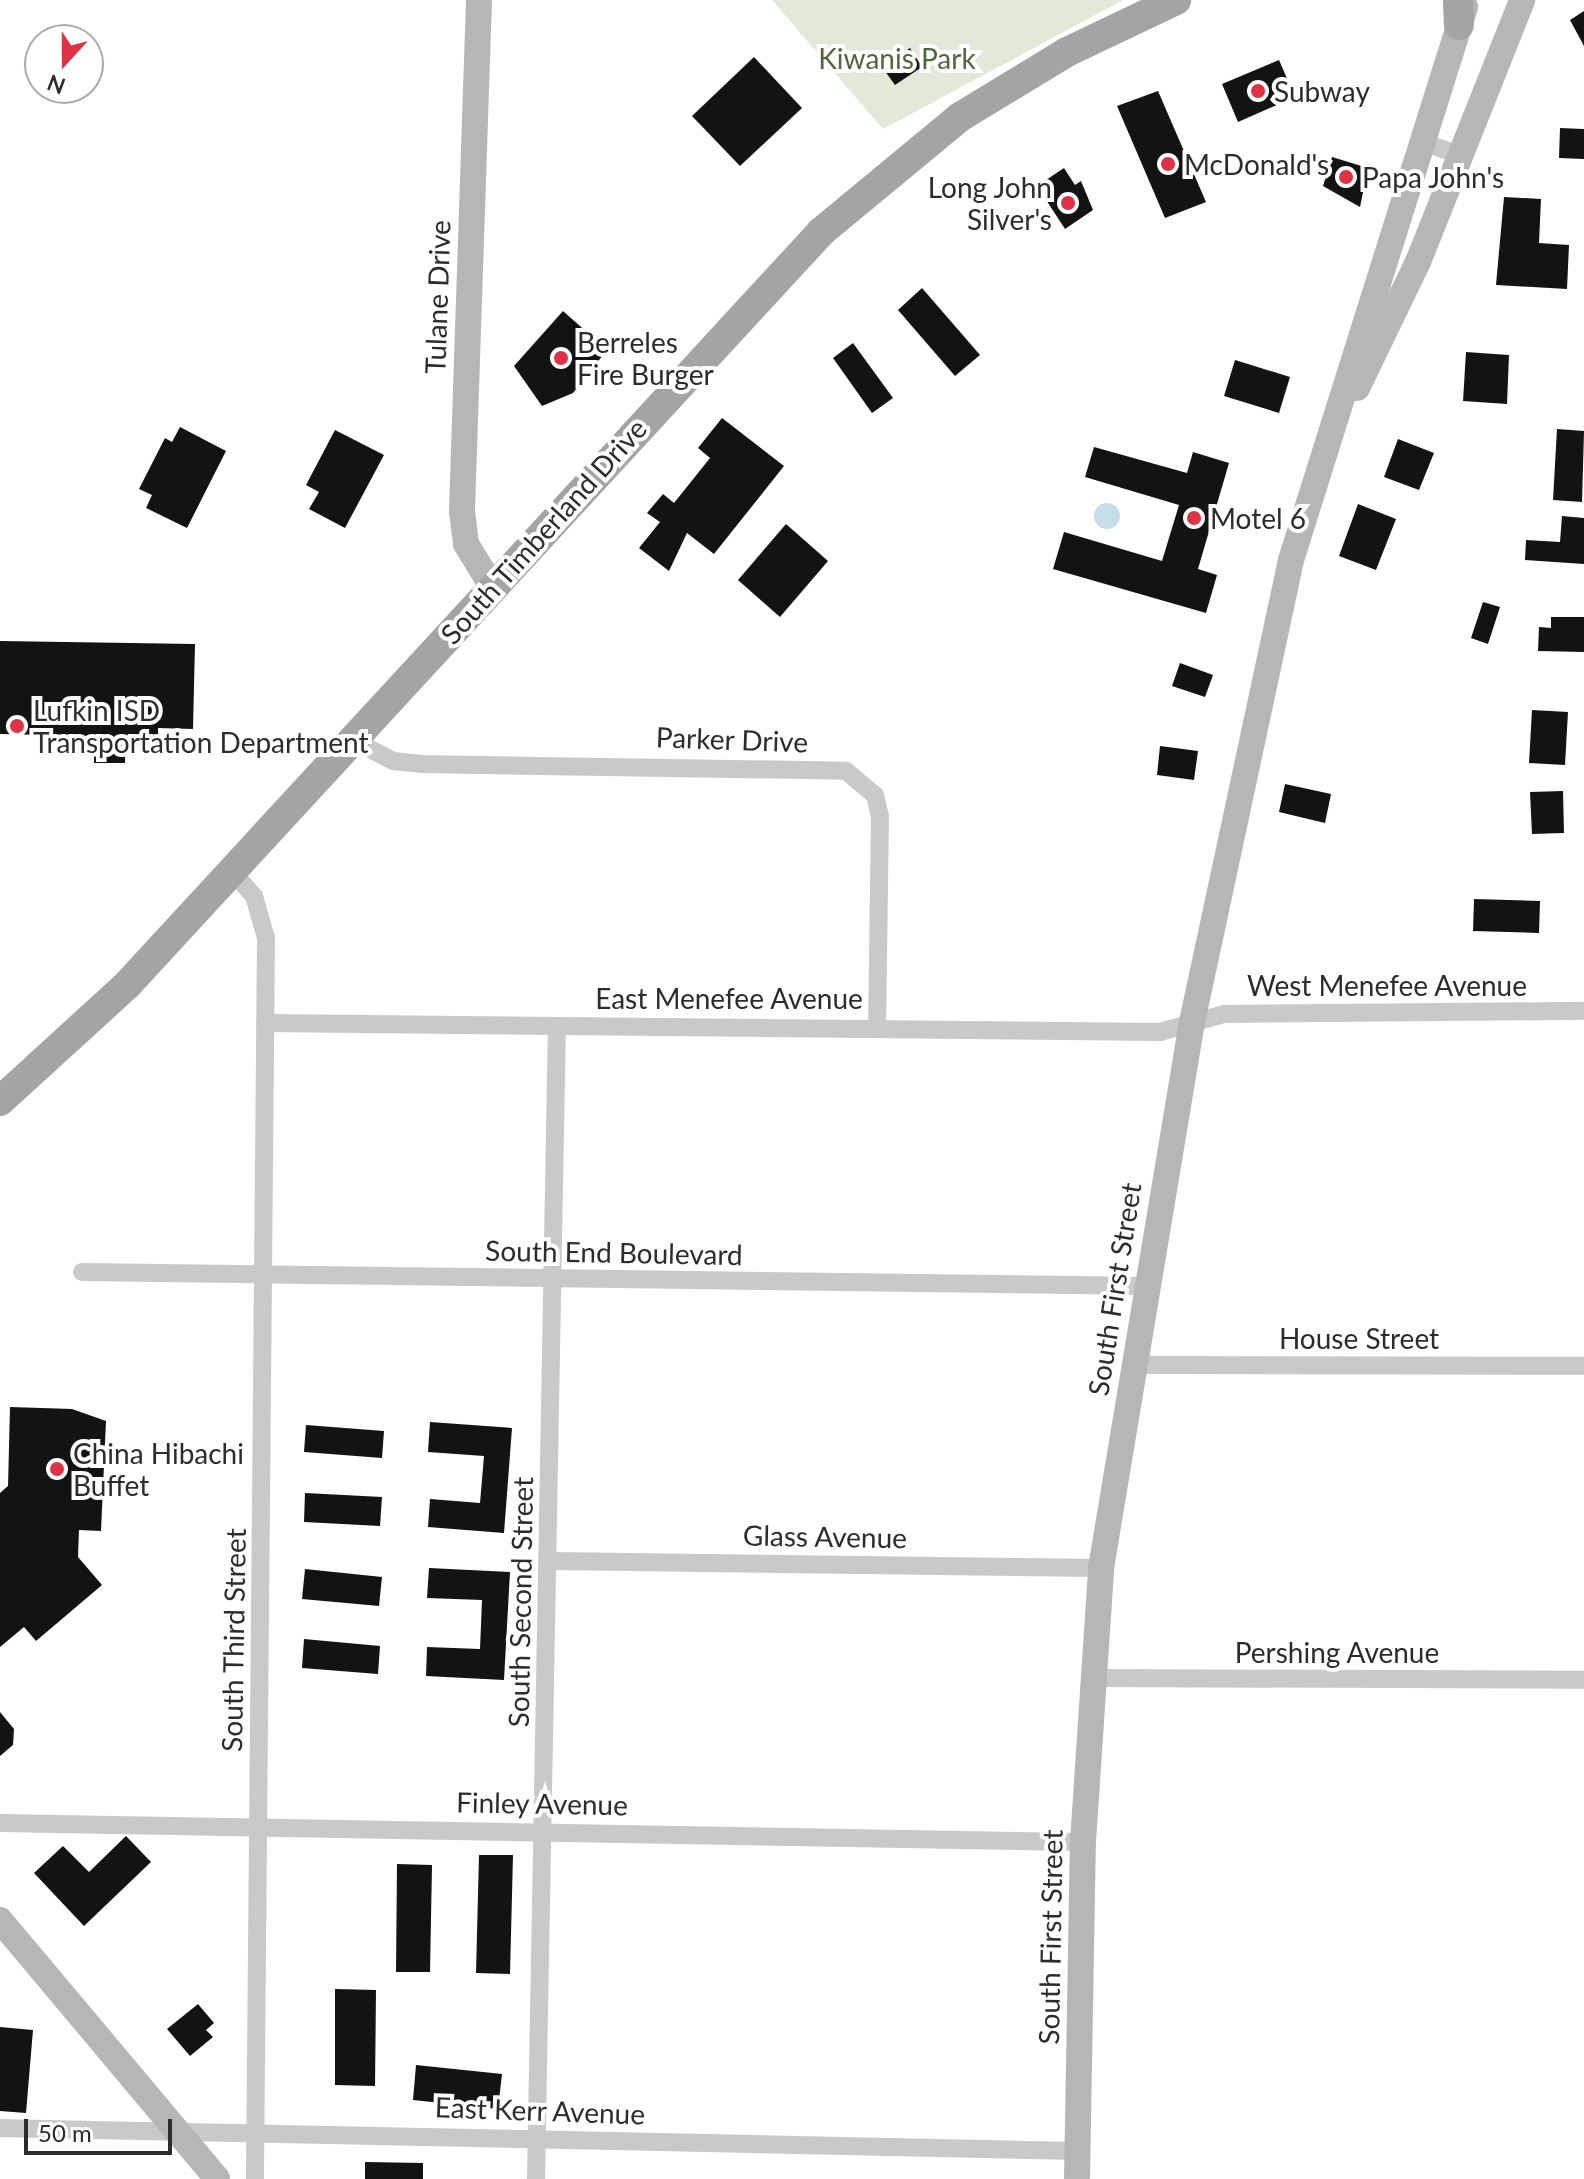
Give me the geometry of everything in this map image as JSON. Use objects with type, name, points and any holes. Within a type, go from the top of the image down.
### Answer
[{"type":"main road","name":"South Timberland Drive","points":[[0,1101],[127,985],[773,280],[851,206],[1017,80],[1176,0]]},
{"type":"street","name":"Tulane Drive","points":[[479,0],[462,511],[466,544],[493,588]]},
{"type":"street","name":"South First Street","points":[[1336,426],[1381,347],[1522,0]]},
{"type":"street","name":"South First Street","points":[[1077,2179],[1083,1842],[1091,1678],[1101,1568],[1192,1022],[1273,630],[1425,143],[1462,8]]},
{"type":"street","points":[[1425,143],[1460,155]]},
{"type":"street","name":"Parker Drive","points":[[351,739],[393,761],[420,764],[846,771],[875,795],[880,816],[877,1026]]},
{"type":"street","name":"South Third Street","points":[[232,871],[261,913],[265,1023],[268,1279],[255,2179]]},
{"type":"street","name":"West Menefee Avenue","points":[[1192,1022],[1224,1014],[1584,1011]]},
{"type":"street","name":"East Menefee Avenue","points":[[265,1023],[877,1026],[1160,1032],[1192,1022]]},
{"type":"street","name":"South Second Street","points":[[536,2179],[545,1832],[557,1026]]},
{"type":"street","name":"South End Boulevard","points":[[82,1272],[268,1279],[1146,1286]]},
{"type":"street","name":"House Street","points":[[1134,1365],[1584,1366]]},
{"type":"street","name":"Glass Avenue","points":[[549,1561],[1101,1568]]},
{"type":"street","name":"Pershing Avenue","points":[[1091,1678],[1584,1680]]},
{"type":"street","name":"Finley Avenue","points":[[0,1823],[258,1824],[1083,1842]]},
{"type":"street","points":[[0,1920],[217,2179]]},
{"type":"street","name":"East Kerr Avenue","points":[[0,2128],[256,2129],[537,2139],[1078,2151]]},
{"type":"green space","name":"Kiwanis Park","points":[[772,0],[1123,0],[883,129]]},
{"type":"water","points":[[1107,503],[1116,507],[1120,516],[1116,525],[1107,529],[1098,525],[1094,516],[1098,507]]},
{"type":"building","points":[[1584,11],[1584,46],[1570,20]]},
{"type":"building","points":[[910,48],[922,67],[895,85],[882,67]]},
{"type":"building","points":[[754,57],[802,108],[740,166],[692,116]]},
{"type":"building","name":"Subway","points":[[1279,60],[1295,97],[1238,122],[1222,84]]},
{"type":"building","name":"McDonald's","points":[[1158,91],[1206,202],[1165,218],[1117,106]]},
{"type":"building","points":[[1560,128],[1584,129],[1584,159],[1559,158]]},
{"type":"building","name":"Papa John's","points":[[1332,157],[1368,168],[1360,207],[1323,186]]},
{"type":"building","name":"Long John Silver's","points":[[1064,168],[1075,185],[1081,181],[1093,210],[1065,229],[1037,186]]},
{"type":"building","points":[[1504,197],[1541,199],[1539,243],[1569,245],[1567,289],[1496,285]]},
{"type":"building","points":[[922,288],[980,355],[955,376],[898,310]]},
{"type":"building","name":"Berreles Fire Burger","points":[[563,311],[607,350],[573,393],[542,406],[514,366]]},
{"type":"building","points":[[853,343],[893,398],[872,413],[833,358]]},
{"type":"building","points":[[1466,352],[1509,355],[1507,404],[1463,401]]},
{"type":"building","points":[[1235,360],[1290,377],[1279,413],[1224,396]]},
{"type":"building","points":[[722,418],[784,466],[714,554],[687,533],[669,571],[639,548],[660,522],[647,513],[663,494],[674,503],[710,458],[698,448]]},
{"type":"building","points":[[180,427],[226,451],[187,528],[146,508],[152,495],[139,489],[165,438],[172,442]]},
{"type":"building","points":[[1557,429],[1584,431],[1582,502],[1553,500]]},
{"type":"building","points":[[335,430],[384,455],[345,528],[309,509],[319,492],[306,485]]},
{"type":"building","points":[[1398,439],[1434,453],[1419,490],[1384,477]]},
{"type":"building","name":"Motel 6","points":[[1094,447],[1187,473],[1193,452],[1229,463],[1198,569],[1217,575],[1206,613],[1053,569],[1064,532],[1162,561],[1179,505],[1085,477]]},
{"type":"building","points":[[1358,504],[1396,519],[1376,570],[1339,556]]},
{"type":"building","points":[[1562,516],[1584,518],[1584,564],[1525,560],[1526,540],[1560,542]]},
{"type":"building","points":[[786,524],[828,561],[780,617],[738,580]]},
{"type":"building","points":[[1483,602],[1500,607],[1488,644],[1471,638]]},
{"type":"building","points":[[1551,617],[1584,617],[1584,652],[1538,651],[1539,627],[1551,628]]},
{"type":"building","points":[[0,641],[195,644],[193,729],[158,728],[158,739],[125,739],[125,763],[94,763],[94,736],[0,734]]},
{"type":"building","points":[[1180,663],[1213,675],[1205,697],[1172,686]]},
{"type":"building","points":[[1532,710],[1568,712],[1565,765],[1529,763]]},
{"type":"building","points":[[1160,746],[1198,751],[1194,780],[1157,775]]},
{"type":"building","points":[[1285,784],[1331,794],[1325,823],[1279,812]]},
{"type":"building","points":[[1563,791],[1564,833],[1532,834],[1530,792]]},
{"type":"building","points":[[1474,899],[1540,901],[1539,933],[1473,931]]},
{"type":"building","points":[[10,1407],[72,1409],[106,1421],[101,1531],[79,1530],[78,1557],[102,1585],[36,1641],[24,1627],[0,1647],[0,1493],[8,1486]]},
{"type":"building","points":[[430,1422],[512,1428],[504,1533],[428,1527],[430,1499],[480,1503],[484,1456],[428,1452]]},
{"type":"building","points":[[306,1425],[384,1431],[382,1458],[304,1452]]},
{"type":"building","points":[[305,1493],[382,1497],[380,1526],[304,1522]]},
{"type":"building","points":[[429,1568],[510,1572],[504,1680],[426,1676],[427,1647],[480,1649],[482,1600],[427,1598]]},
{"type":"building","points":[[305,1569],[382,1577],[379,1606],[302,1599]]},
{"type":"building","points":[[304,1639],[380,1646],[378,1674],[302,1668]]},
{"type":"building","points":[[0,1712],[14,1729],[13,1745],[0,1756]]},
{"type":"building","points":[[126,1836],[151,1862],[84,1926],[34,1873],[63,1846],[89,1872]]},
{"type":"building","points":[[479,1855],[513,1855],[510,1974],[476,1973]]},
{"type":"building","points":[[397,1864],[432,1865],[430,1972],[396,1972]]},
{"type":"building","points":[[335,1989],[376,1990],[375,2086],[335,2085]]},
{"type":"building","points":[[198,2004],[214,2023],[206,2030],[213,2037],[190,2056],[167,2029]]},
{"type":"building","points":[[0,2027],[33,2030],[26,2113],[0,2111]]},
{"type":"building","points":[[416,2065],[502,2074],[498,2109],[413,2100]]},
{"type":"building","points":[[365,2162],[423,2163],[423,2179],[365,2179]]},
{"type":"place","name":"Subway","points":[[1258,91]]},
{"type":"place","name":"McDonald's","points":[[1168,164]]},
{"type":"place","name":"Papa John's","points":[[1346,177]]},
{"type":"place","name":"Long John Silver's","points":[[1068,203]]},
{"type":"place","name":"Berreles Fire Burger","points":[[561,358]]},
{"type":"place","name":"Motel 6","points":[[1194,518]]},
{"type":"place","name":"Lufkin ISD Transportation Department","points":[[17,726]]},
{"type":"place","name":"China Hibachi Buffet","points":[[57,1469]]}]
